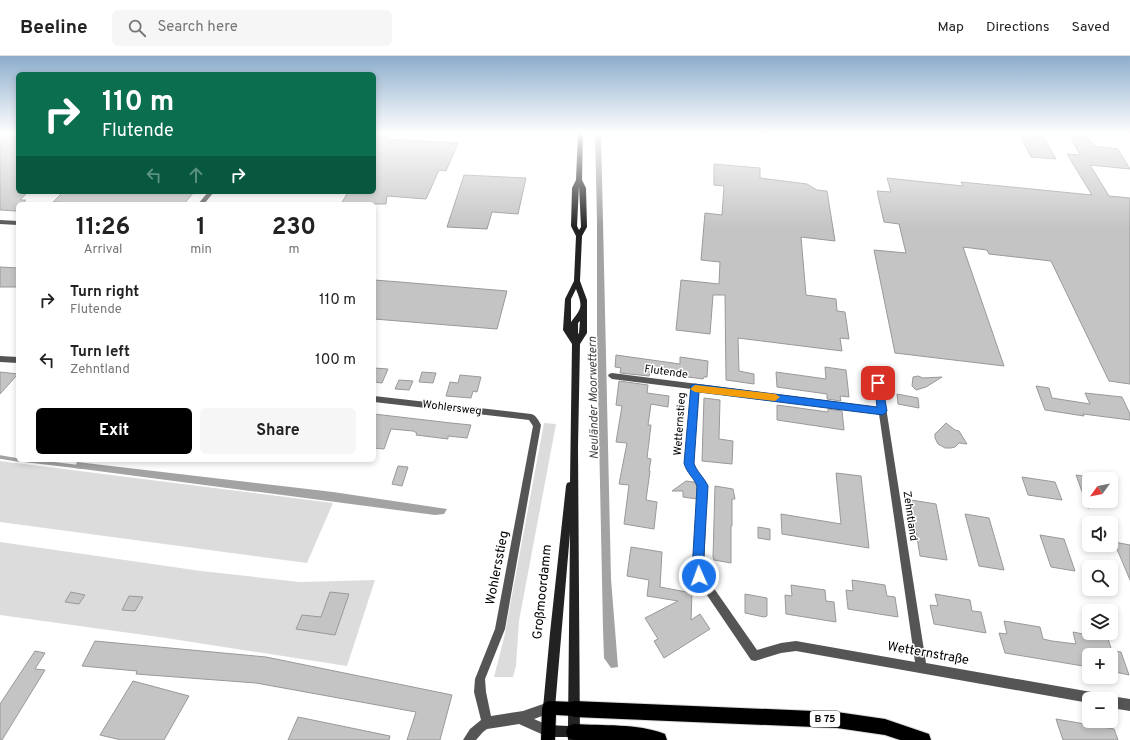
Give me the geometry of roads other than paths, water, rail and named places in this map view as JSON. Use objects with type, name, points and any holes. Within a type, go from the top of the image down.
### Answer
[{"type":"highway","name":"B 75","points":[[574,709],[845,721],[885,727],[924,740]]},
{"type":"highway","points":[[574,736],[634,735],[659,740]]},
{"type":"main road","name":"Großmoordamm","points":[[579,165],[579,180],[575,188],[574,216],[574,226],[579,236]]},
{"type":"main road","name":"Großmoordamm","points":[[574,736],[576,598],[574,447],[576,344],[583,333],[584,300],[577,281],[579,236],[584,227],[583,188],[579,180]]},
{"type":"main road","points":[[574,216],[583,223]]},
{"type":"main road","name":"Großmoordamm","points":[[576,344],[567,330],[568,299],[577,281]]},
{"type":"main road","name":"Großmoordamm","points":[[548,735],[555,633],[574,447]]},
{"type":"main road","points":[[549,708],[574,709]]},
{"type":"main road","points":[[548,735],[574,736]]},
{"type":"street","points":[[203,202],[209,194]]},
{"type":"street","points":[[0,222],[16,223]]},
{"type":"street","points":[[0,359],[16,360]]},
{"type":"street","name":"Zehntland","points":[[876,369],[921,667]]},
{"type":"street","name":"Flutende","points":[[612,376],[695,388],[883,411]]},
{"type":"street","name":"Wetternstieg","points":[[695,388],[689,463],[691,471],[699,478],[702,486],[699,576],[755,656]]},
{"type":"street","name":"Wohlersweg","points":[[376,399],[531,417]]},
{"type":"street","name":"Wohlersstieg","points":[[487,723],[480,692],[480,678],[500,629],[537,427],[535,421],[531,417]]},
{"type":"street","name":"Wetternstraße","points":[[755,656],[781,648],[796,646],[1082,696]]},
{"type":"street","points":[[1118,703],[1130,705]]},
{"type":"street","points":[[469,740],[478,729],[487,723],[497,720],[519,718],[549,708]]},
{"type":"street","points":[[519,718],[548,735]]},
{"type":"waterway","points":[[0,457],[16,460]]},
{"type":"waterway","points":[[39,462],[81,467]]},
{"type":"water label","name":"Neuländer Moorwettern","points":[[594,398]]}]
